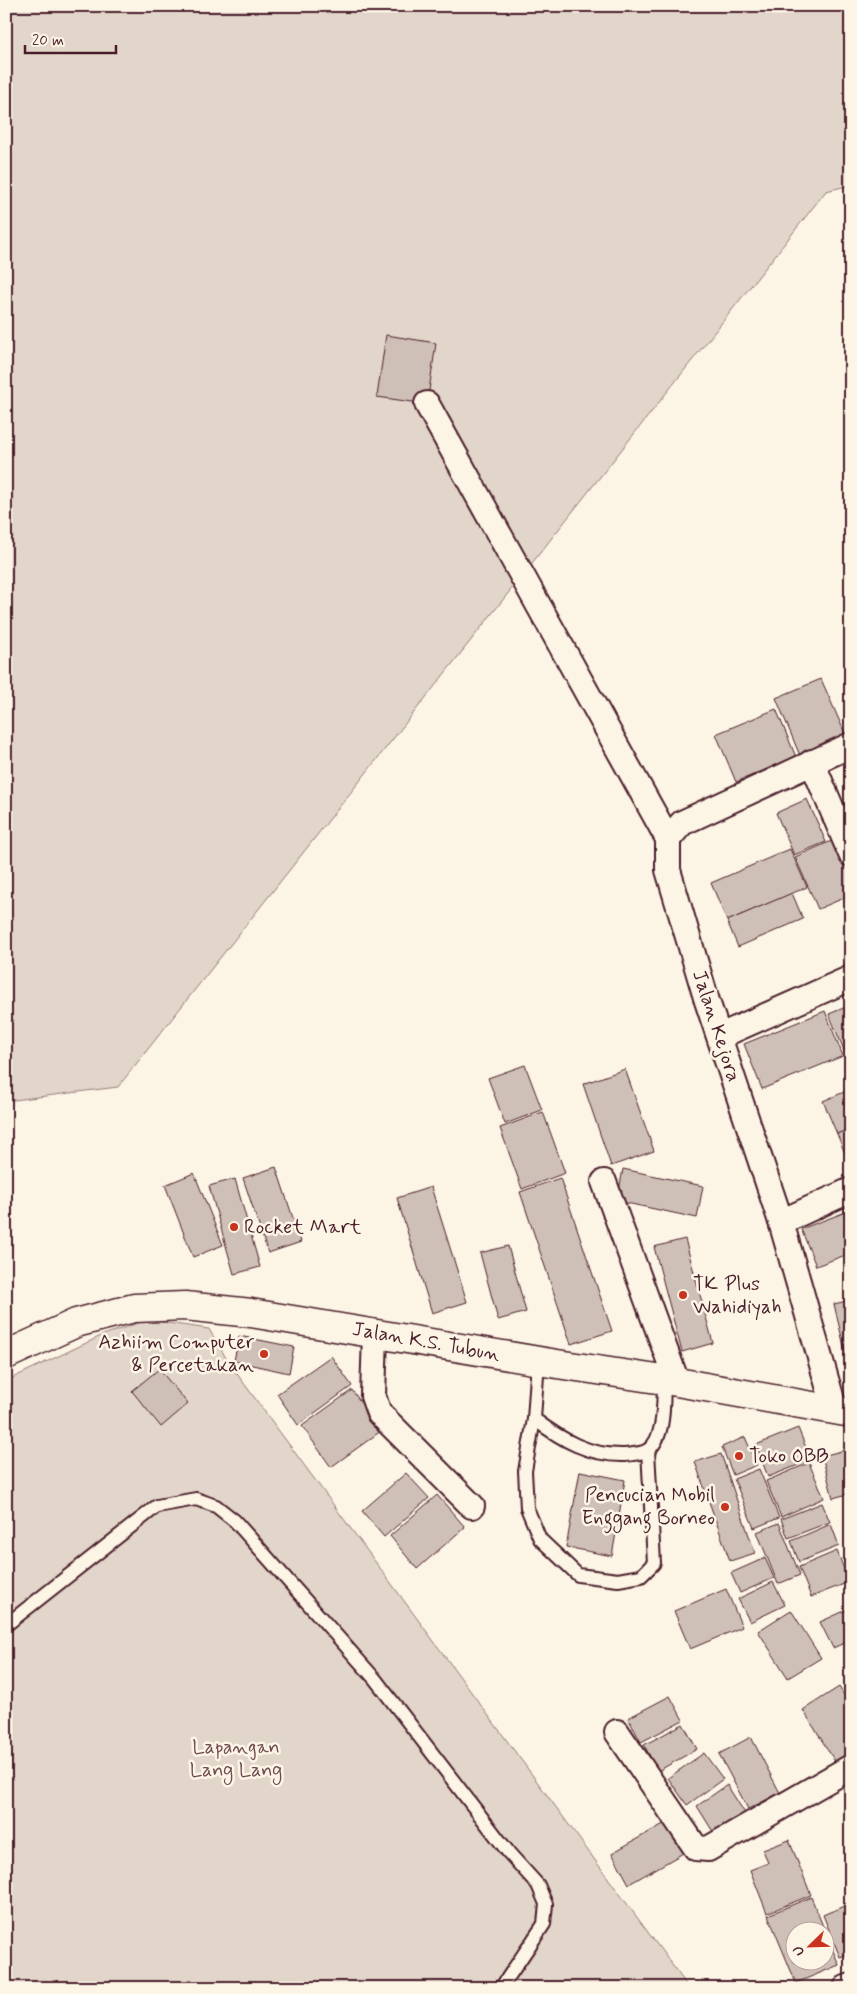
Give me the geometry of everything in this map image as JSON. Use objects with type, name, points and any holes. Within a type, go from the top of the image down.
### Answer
[{"type":"street","points":[[427,404],[668,839],[682,823],[851,744]]},
{"type":"street","points":[[812,762],[851,854]]},
{"type":"street","name":"Jalan Kejora","points":[[668,839],[668,870],[707,1001],[843,1411]]},
{"type":"street","points":[[720,1036],[851,978]]},
{"type":"street","points":[[604,1182],[671,1381]]},
{"type":"street","points":[[781,1222],[851,1190]]},
{"type":"street","name":"Jalan K.S. Tubun","points":[[6,1355],[76,1323],[143,1308],[185,1306],[251,1313],[538,1361],[671,1381],[843,1411]]},
{"type":"street","points":[[375,1334],[373,1396],[379,1413],[472,1506]]},
{"type":"street","points":[[617,1732],[696,1848],[708,1849],[851,1767]]},
{"type":"street","points":[[846,1988],[851,1986]]},
{"type":"lane","points":[[538,1361],[534,1419],[525,1471],[527,1508],[540,1539],[578,1575],[618,1580],[641,1576],[654,1563],[648,1450],[656,1438],[662,1421],[671,1381]]},
{"type":"lane","points":[[534,1419],[558,1437],[579,1448],[616,1455],[633,1454],[648,1450]]},
{"type":"lane","points":[[6,1625],[157,1506],[196,1499],[216,1506],[235,1521],[375,1679],[510,1853],[538,1885],[546,1904],[544,1924],[501,1988]]},
{"type":"green space","points":[[6,6],[851,6],[851,185],[826,191],[118,1087],[6,1101]]},
{"type":"green space","name":"Lapangan Lang Lang","points":[[147,1320],[209,1329],[229,1363],[689,1988],[6,1988],[6,1381],[103,1335]]},
{"type":"building","points":[[386,335],[436,343],[427,404],[377,397]]},
{"type":"building","points":[[821,679],[847,738],[801,758],[776,698]]},
{"type":"building","points":[[776,709],[796,757],[736,782],[716,734]]},
{"type":"building","points":[[807,799],[826,842],[794,855],[776,813]]},
{"type":"building","points":[[836,839],[851,873],[851,895],[818,909],[795,857]]},
{"type":"building","points":[[790,849],[807,887],[727,921],[711,883]]},
{"type":"building","points":[[792,893],[803,919],[738,947],[727,921]]},
{"type":"building","points":[[851,1005],[851,1067],[829,1014]]},
{"type":"building","points":[[825,1011],[843,1056],[762,1089],[744,1044]]},
{"type":"building","points":[[525,1065],[542,1110],[505,1124],[488,1078]]},
{"type":"building","points":[[625,1069],[654,1151],[611,1166],[583,1084]]},
{"type":"building","points":[[849,1090],[851,1128],[837,1134],[823,1101]]},
{"type":"building","points":[[543,1112],[565,1173],[522,1189],[500,1128]]},
{"type":"building","points":[[851,1128],[851,1168],[837,1134]]},
{"type":"building","points":[[276,1167],[301,1242],[268,1253],[243,1178]]},
{"type":"building","points":[[623,1169],[703,1186],[697,1218],[617,1201]]},
{"type":"building","points":[[194,1173],[223,1245],[193,1257],[165,1185]]},
{"type":"building","points":[[560,1178],[612,1331],[571,1344],[520,1192]]},
{"type":"building","name":"Rocket Mart","points":[[235,1179],[260,1267],[234,1274],[209,1186]]},
{"type":"building","points":[[431,1187],[467,1302],[432,1313],[397,1198]]},
{"type":"building","points":[[851,1210],[851,1253],[816,1266],[801,1229]]},
{"type":"building","name":"TK Plus Wahidiyah","points":[[685,1239],[713,1343],[682,1352],[654,1247]]},
{"type":"building","points":[[508,1246],[526,1312],[498,1320],[480,1253]]},
{"type":"building","points":[[851,1300],[851,1367],[849,1368],[834,1304]]},
{"type":"building","name":"Azhiim Computer & Percetakan","points":[[239,1336],[294,1347],[289,1373],[234,1361]]},
{"type":"building","points":[[331,1356],[352,1386],[298,1425],[277,1394]]},
{"type":"building","points":[[159,1369],[188,1404],[161,1427],[132,1391]]},
{"type":"building","points":[[352,1390],[381,1431],[331,1467],[302,1426]]},
{"type":"building","points":[[798,1428],[811,1460],[768,1477],[756,1445]]},
{"type":"building","name":"Toko OBB","points":[[745,1437],[757,1465],[733,1475],[722,1447]]},
{"type":"building","points":[[845,1450],[851,1471],[851,1493],[833,1498],[822,1456]]},
{"type":"building","name":"Pencucian Mobil Enggang Borneo","points":[[721,1454],[755,1553],[730,1561],[695,1462]]},
{"type":"building","points":[[809,1463],[824,1498],[781,1517],[766,1481]]},
{"type":"building","points":[[759,1469],[779,1518],[754,1528],[734,1479]]},
{"type":"building","points":[[580,1471],[625,1480],[612,1556],[566,1547]]},
{"type":"building","points":[[406,1473],[429,1498],[384,1537],[362,1511]]},
{"type":"building","points":[[437,1495],[465,1527],[417,1569],[390,1536]]},
{"type":"building","points":[[822,1503],[830,1522],[788,1538],[781,1519]]},
{"type":"building","points":[[779,1523],[800,1575],[778,1584],[757,1532]]},
{"type":"building","points":[[831,1524],[839,1546],[799,1562],[791,1541]]},
{"type":"building","points":[[837,1551],[849,1582],[811,1597],[799,1567]]},
{"type":"building","points":[[765,1558],[774,1578],[740,1593],[731,1573]]},
{"type":"building","points":[[773,1582],[785,1605],[750,1622],[738,1599]]},
{"type":"building","points":[[726,1589],[742,1627],[690,1649],[674,1611]]},
{"type":"building","points":[[851,1608],[851,1640],[833,1648],[820,1622]]},
{"type":"building","points":[[791,1610],[821,1658],[788,1678],[758,1631]]},
{"type":"building","points":[[839,1687],[851,1706],[851,1754],[836,1763],[803,1710]]},
{"type":"building","points":[[670,1696],[683,1720],[641,1742],[628,1718]]},
{"type":"building","points":[[683,1724],[697,1749],[658,1771],[644,1745]]},
{"type":"building","points":[[751,1737],[780,1793],[748,1809],[719,1754]]},
{"type":"building","points":[[704,1753],[723,1779],[687,1805],[668,1778]]},
{"type":"building","points":[[727,1785],[748,1818],[717,1838],[697,1806]]},
{"type":"building","points":[[667,1822],[685,1852],[629,1884],[612,1853]]},
{"type":"building","points":[[789,1840],[811,1895],[767,1913],[750,1870],[768,1863],[763,1850]]},
{"type":"building","points":[[811,1897],[821,1922],[784,1922],[784,1954],[768,1915]]},
{"type":"building","points":[[851,1903],[851,1953],[840,1957],[834,1942],[834,1922],[826,1922],[823,1915]]},
{"type":"building","points":[[834,1953],[839,1965],[834,1967]]},
{"type":"building","points":[[791,1972],[822,1972],[796,1983]]},
{"type":"place","name":"Rocket Mart","points":[[234,1227]]},
{"type":"place","name":"TK Plus Wahidiyah","points":[[683,1295]]},
{"type":"place","name":"Azhiim Computer & Percetakan","points":[[264,1354]]},
{"type":"place","name":"Toko OBB","points":[[739,1456]]},
{"type":"place","name":"Pencucian Mobil Enggang Borneo","points":[[725,1507]]}]
